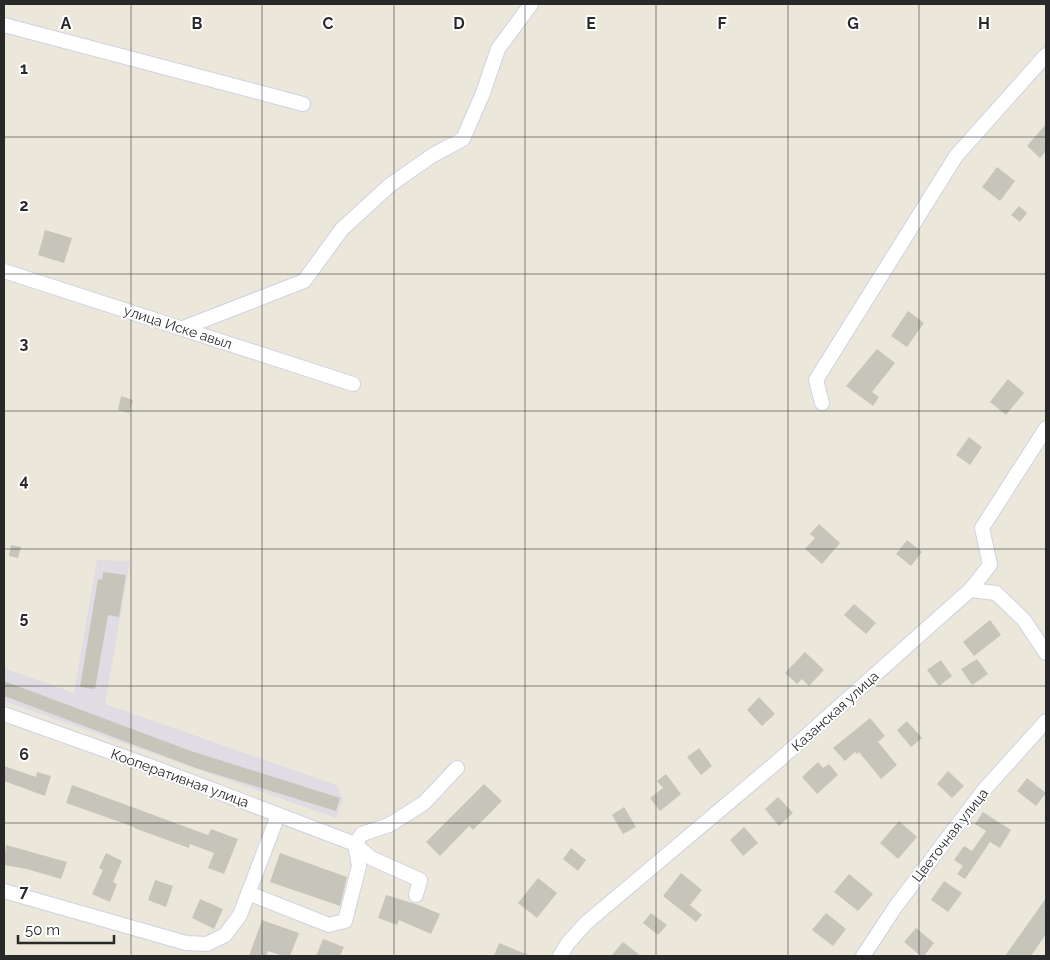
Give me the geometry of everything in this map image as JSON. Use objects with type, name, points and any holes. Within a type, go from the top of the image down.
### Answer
[{"type":"street","points":[[183,328],[304,281],[342,229],[390,185],[433,155],[464,139],[483,93],[498,49],[531,4]]},
{"type":"street","points":[[4,25],[303,104]]},
{"type":"street","points":[[822,403],[816,380],[956,156],[1046,55]]},
{"type":"street","name":"улица Иске авыл","points":[[4,271],[353,384]]},
{"type":"street","name":"Казанская улица","points":[[560,956],[568,943],[586,923],[776,762],[970,590],[990,565],[982,528],[1046,428]]},
{"type":"street","points":[[970,590],[996,593],[1024,620],[1046,653]]},
{"type":"street","name":"Кооперативная улица","points":[[4,714],[150,766],[355,844],[370,858],[420,880],[416,895]]},
{"type":"street","name":"Цветочная улица","points":[[863,956],[896,906],[984,790],[1046,721]]},
{"type":"street","points":[[248,893],[329,925],[346,921],[360,866],[355,844],[362,834],[389,825],[424,803],[457,768]]},
{"type":"street","points":[[4,891],[186,942],[207,944],[225,935],[240,915],[278,814]]},
{"type":"shaded area","points":[[97,560],[130,561],[105,704],[336,785],[343,799],[336,818],[4,701],[4,668],[74,693]]},
{"type":"building","points":[[1046,124],[1046,151],[1040,158],[1027,146]]},
{"type":"building","points":[[997,167],[1015,181],[1000,201],[982,187]]},
{"type":"building","points":[[1019,206],[1027,213],[1020,222],[1011,215]]},
{"type":"building","points":[[45,230],[72,238],[64,263],[38,255]]},
{"type":"building","points":[[908,311],[924,323],[907,347],[891,336]]},
{"type":"building","points":[[877,349],[895,363],[872,392],[879,397],[873,406],[846,386]]},
{"type":"building","points":[[1008,379],[1024,393],[1006,415],[990,402]]},
{"type":"building","points":[[121,396],[133,400],[129,413],[118,410]]},
{"type":"building","points":[[969,437],[982,447],[970,465],[956,455]]},
{"type":"building","points":[[819,524],[840,543],[822,564],[805,549],[815,538],[810,534]]},
{"type":"building","points":[[907,540],[922,552],[911,566],[896,554]]},
{"type":"building","points":[[11,545],[21,547],[18,558],[9,556]]},
{"type":"building","points":[[103,572],[126,575],[119,617],[108,615],[95,689],[80,687],[98,579],[102,580]]},
{"type":"building","points":[[854,604],[876,623],[866,634],[844,615]]},
{"type":"building","points":[[990,620],[1001,635],[974,656],[963,642]]},
{"type":"building","points":[[805,652],[824,670],[809,686],[802,679],[797,684],[785,673]]},
{"type":"building","points":[[977,659],[988,674],[972,685],[961,669]]},
{"type":"building","points":[[941,660],[952,676],[939,686],[927,670]]},
{"type":"building","points":[[4,681],[191,751],[340,798],[336,811],[196,768],[4,696]]},
{"type":"building","points":[[759,697],[775,714],[762,726],[747,710]]},
{"type":"building","points":[[870,718],[885,736],[878,742],[897,765],[881,779],[859,752],[857,754],[855,752],[845,761],[833,748]]},
{"type":"building","points":[[907,721],[922,738],[911,747],[897,730]]},
{"type":"building","points":[[699,748],[712,766],[701,775],[687,757]]},
{"type":"building","points":[[818,762],[823,768],[829,764],[838,775],[817,794],[802,777]]},
{"type":"building","points":[[4,766],[36,777],[37,772],[51,776],[45,796],[4,781]]},
{"type":"building","points":[[948,771],[964,786],[952,798],[937,784]]},
{"type":"building","points":[[666,774],[681,794],[660,811],[650,798],[663,788],[657,781]]},
{"type":"building","points":[[1027,778],[1046,793],[1036,806],[1017,791]]},
{"type":"building","points":[[484,784],[502,801],[473,830],[469,826],[440,856],[426,842]]},
{"type":"building","points":[[72,785],[208,835],[211,829],[238,839],[224,874],[208,868],[214,853],[190,844],[189,848],[66,803]]},
{"type":"building","points":[[778,797],[793,813],[779,826],[765,809]]},
{"type":"building","points":[[624,807],[636,827],[623,834],[612,815]]},
{"type":"building","points":[[983,812],[1011,830],[1000,848],[990,842],[965,879],[957,874],[963,866],[954,860],[964,846],[972,851],[986,831],[975,824]]},
{"type":"building","points":[[899,821],[917,837],[898,859],[880,843]]},
{"type":"building","points":[[744,827],[758,843],[743,856],[730,840]]},
{"type":"building","points":[[6,845],[67,862],[61,879],[27,869],[4,865]]},
{"type":"building","points":[[571,848],[586,860],[578,871],[563,859]]},
{"type":"building","points":[[106,853],[122,861],[113,882],[117,884],[110,902],[92,894],[103,870],[99,868]]},
{"type":"building","points":[[280,853],[347,877],[340,906],[270,882]]},
{"type":"building","points":[[681,873],[702,890],[690,905],[702,915],[696,922],[663,896]]},
{"type":"building","points":[[849,874],[873,894],[858,911],[834,892]]},
{"type":"building","points":[[538,878],[557,893],[537,918],[518,903]]},
{"type":"building","points":[[155,880],[173,886],[166,907],[148,900]]},
{"type":"building","points":[[944,881],[962,893],[948,912],[931,900]]},
{"type":"building","points":[[386,895],[419,905],[440,914],[431,934],[399,920],[397,925],[378,918]]},
{"type":"building","points":[[1046,898],[1046,934],[1031,956],[1005,956]]},
{"type":"building","points":[[200,899],[223,909],[214,929],[192,918]]},
{"type":"building","points":[[651,913],[667,925],[658,935],[643,923]]},
{"type":"building","points":[[826,913],[846,929],[833,946],[812,930]]},
{"type":"building","points":[[262,920],[299,933],[290,956],[283,956],[268,951],[266,956],[249,956]]},
{"type":"building","points":[[916,928],[934,943],[924,956],[921,956],[904,942]]},
{"type":"building","points":[[323,939],[344,947],[340,956],[316,956]]},
{"type":"building","points":[[623,942],[641,956],[611,956]]},
{"type":"building","points":[[499,943],[531,956],[494,956]]}]
